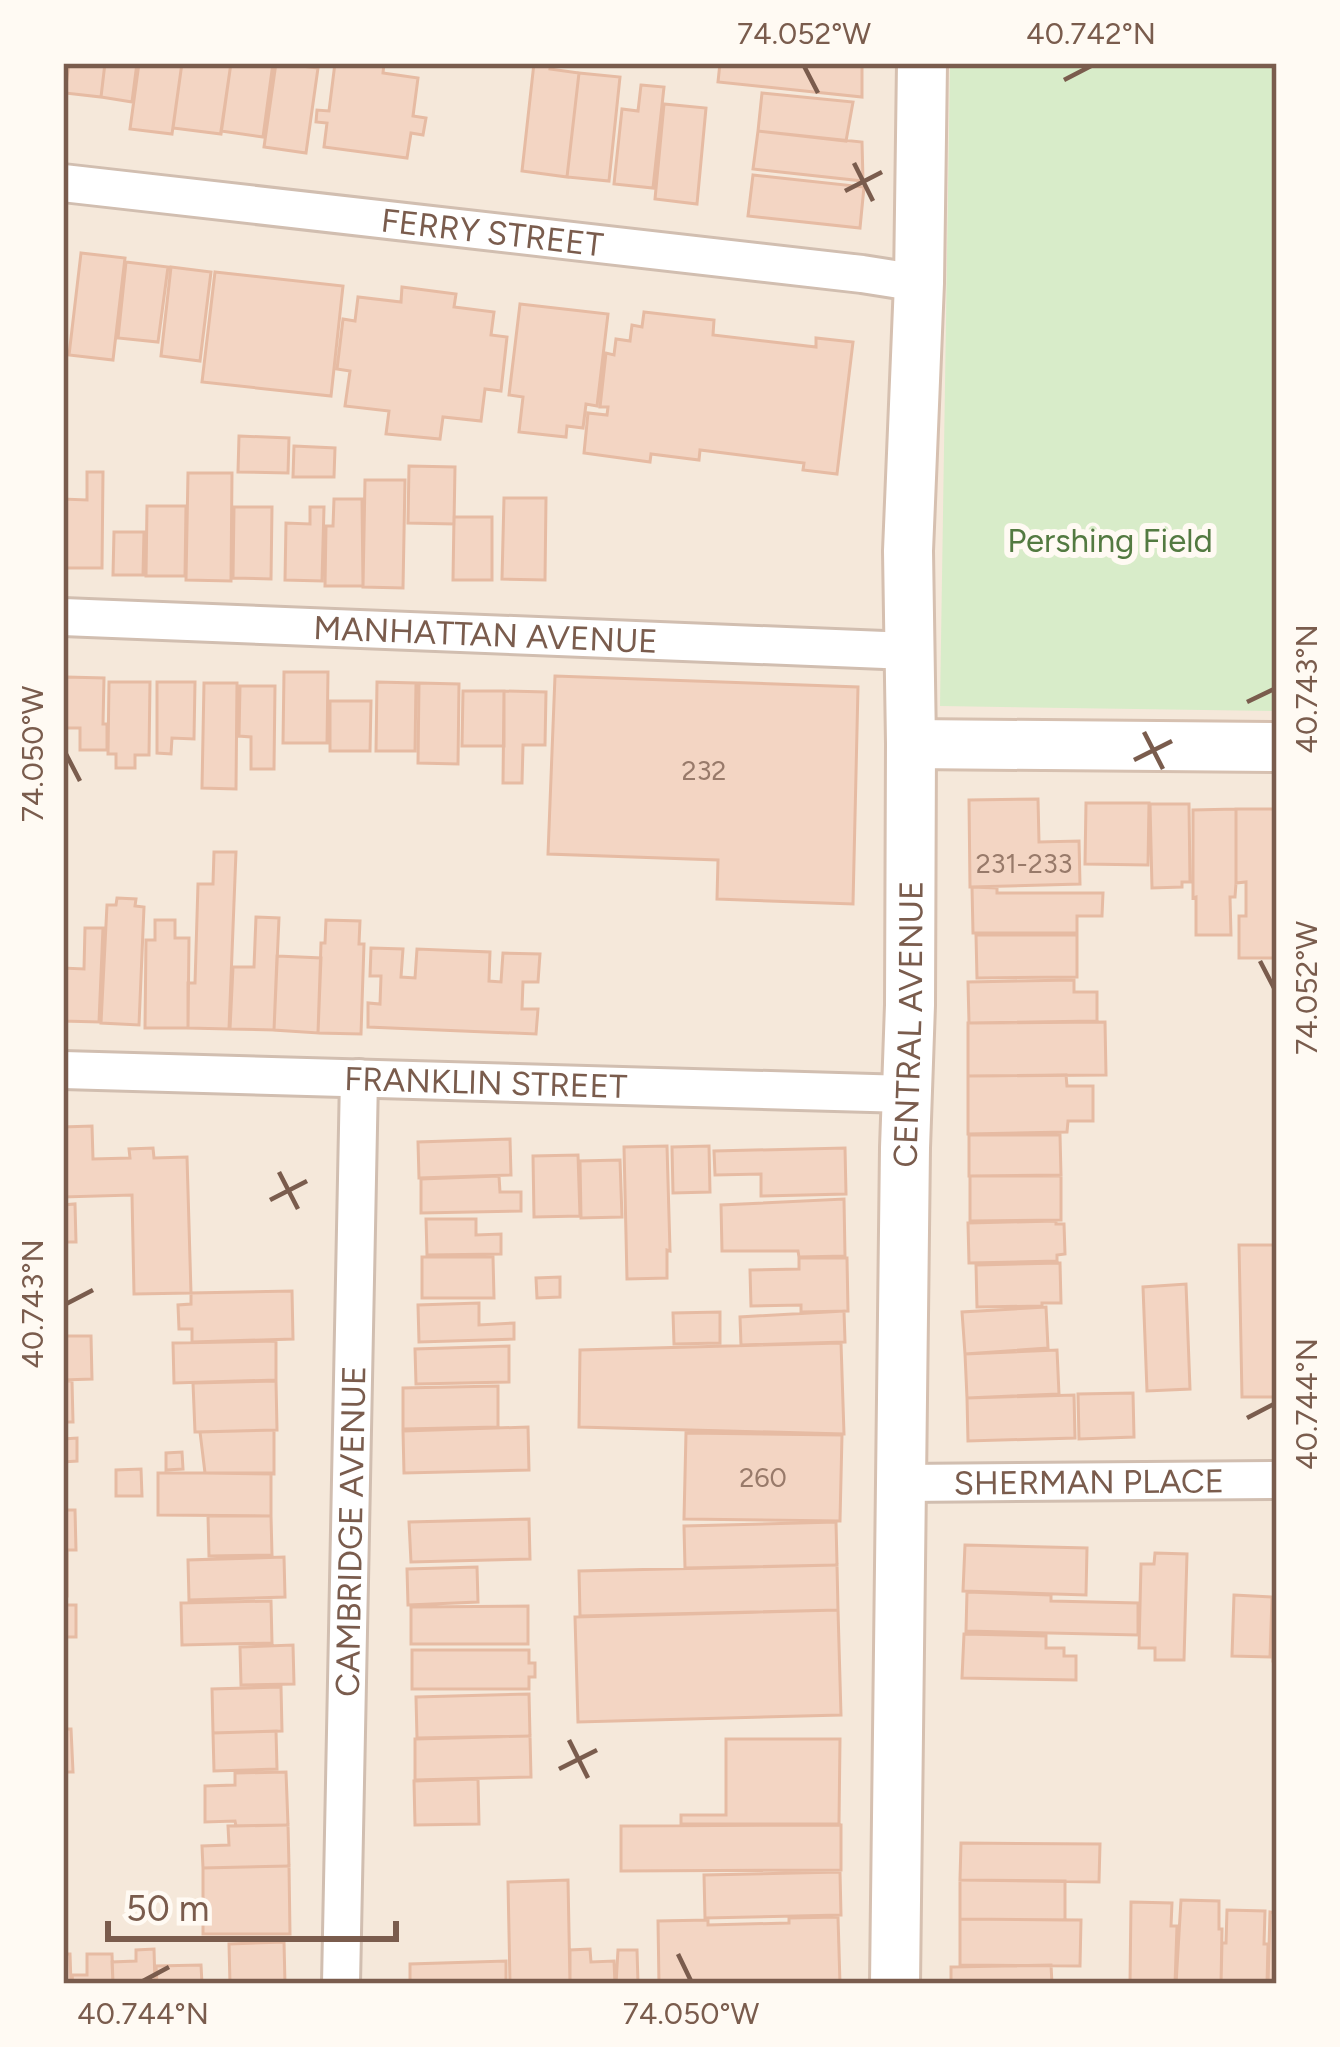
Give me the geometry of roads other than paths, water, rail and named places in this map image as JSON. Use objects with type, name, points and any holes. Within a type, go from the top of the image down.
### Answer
[{"type":"main road","name":"CENTRAL AVENUE","points":[[896,1984],[911,744],[908,551],[922,63]]},
{"type":"main road","points":[[911,744],[1277,747]]},
{"type":"street","name":"FERRY STREET","points":[[63,183],[919,283]]},
{"type":"street","name":"MANHATTAN AVENUE","points":[[63,617],[909,650]]},
{"type":"street","name":"FRANKLIN STREET","points":[[63,1070],[907,1094]]},
{"type":"street","name":"CAMBRIDGE AVENUE","points":[[341,1984],[359,1078]]},
{"type":"street","name":"SHERMAN PLACE","points":[[903,1483],[1277,1480]]},
{"type":"park label","name":"Pershing Field","points":[[1110,540]]}]
